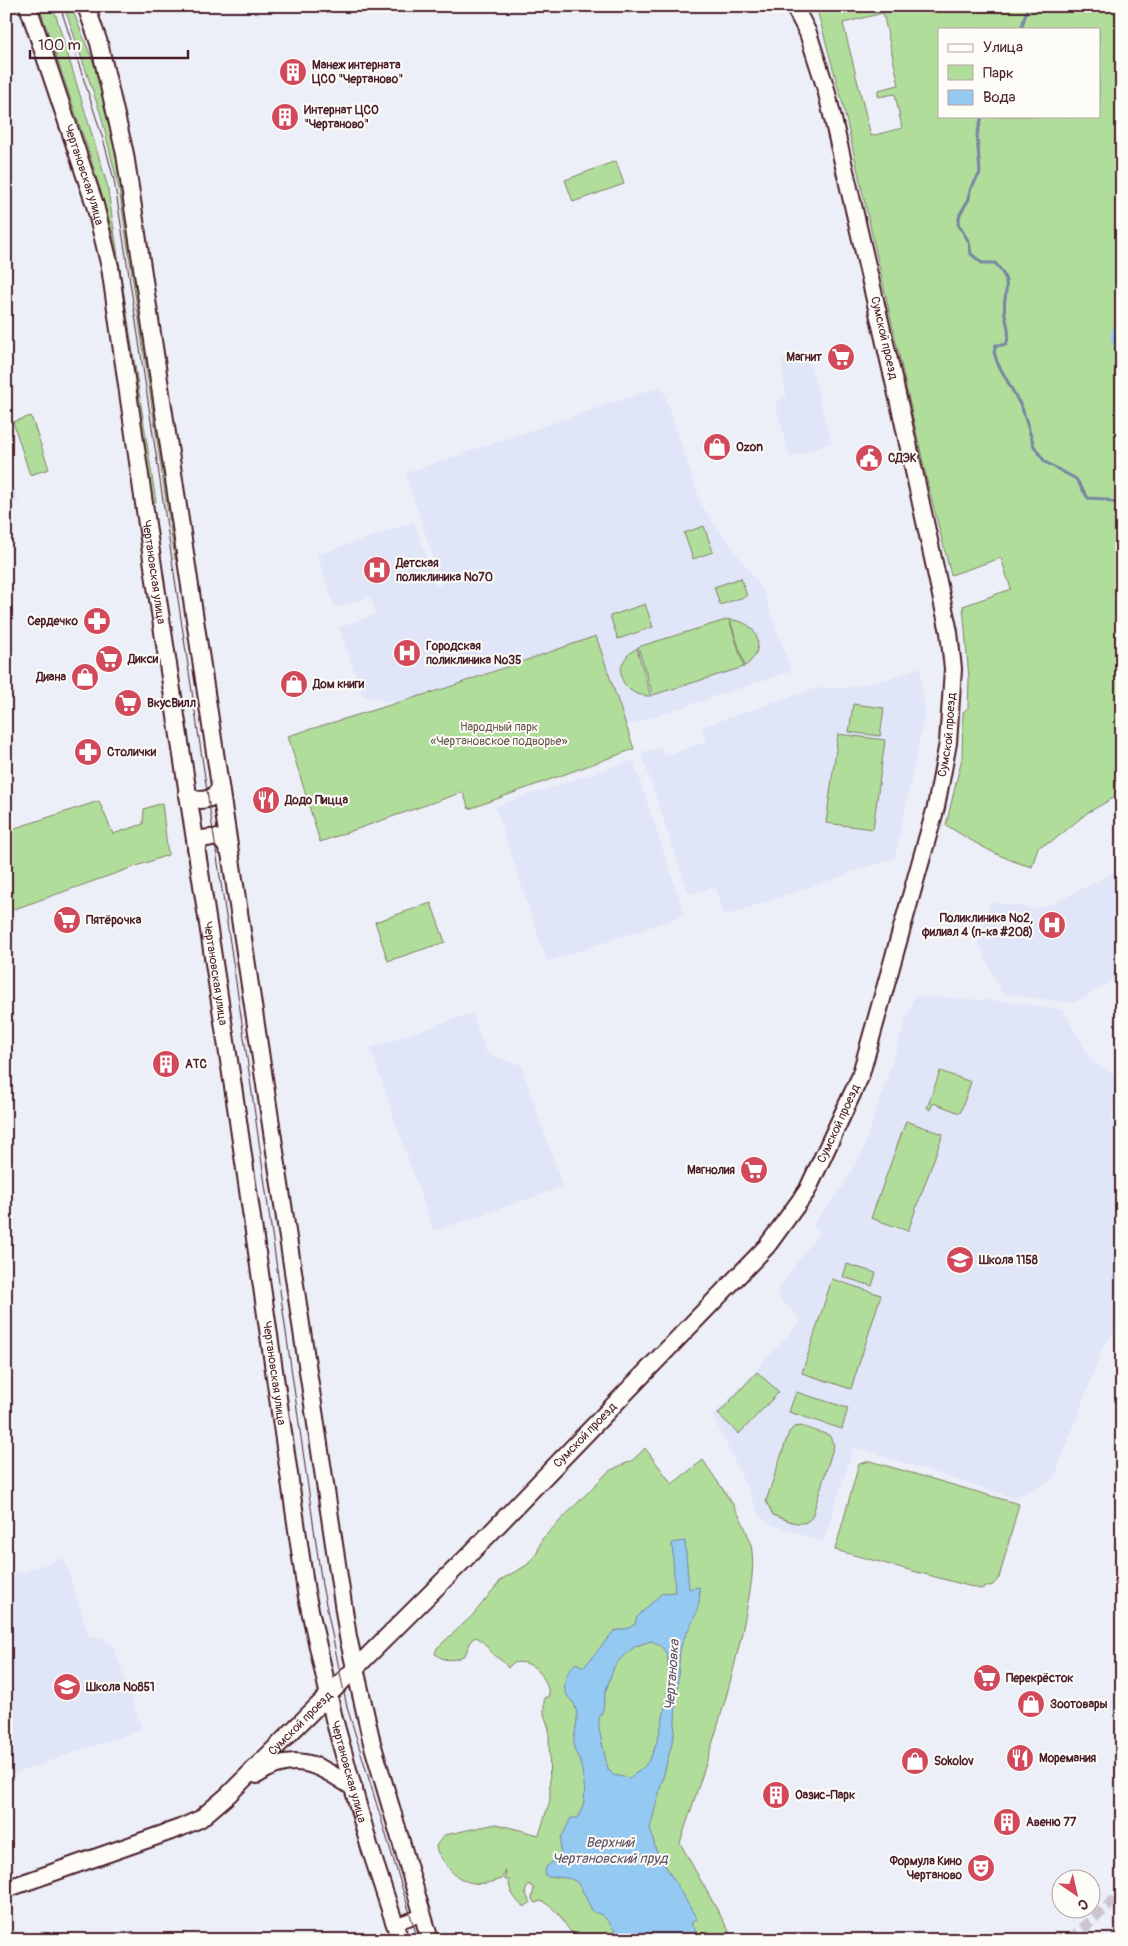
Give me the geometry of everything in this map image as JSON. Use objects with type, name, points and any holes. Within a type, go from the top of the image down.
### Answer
[{"type":"main road","name":"Чертановская улица","points":[[28,6],[95,205],[110,267],[187,794],[234,1093],[306,1592],[328,1696],[400,1940]]},
{"type":"main road","points":[[86,6],[99,44],[125,154],[189,572],[219,789],[336,1569],[354,1670],[372,1744],[428,1931]]},
{"type":"main road","name":"Сумской проезд","points":[[6,1889],[180,1828],[200,1819],[228,1795],[647,1373],[768,1246],[807,1191],[860,1077],[936,807],[948,743],[953,669],[949,632],[902,416],[826,89],[808,33],[794,6]]},
{"type":"main road","points":[[187,794],[194,799],[203,800],[213,797],[219,789]]},
{"type":"main road","points":[[196,848],[202,840],[214,837],[224,842],[228,850]]},
{"type":"main road","points":[[228,1795],[264,1771],[295,1762],[310,1763],[324,1768],[354,1788]]},
{"type":"street","points":[[395,1924],[428,1931]]},
{"type":"shaded area","points":[[807,352],[831,442],[790,458],[775,403],[786,397],[781,359]]},
{"type":"shaded area","points":[[662,386],[702,506],[763,590],[791,671],[626,726],[596,636],[396,704],[362,695],[339,627],[376,614],[370,597],[335,608],[317,555],[414,522],[436,586],[442,584],[405,473]]},
{"type":"shaded area","points":[[6,466],[19,501],[6,506]]},
{"type":"shaded area","points":[[920,667],[925,713],[895,858],[724,916],[715,887],[689,895],[641,753],[660,746],[664,756],[706,742],[701,727],[816,688],[844,688],[884,680]]},
{"type":"shaded area","points":[[633,760],[685,915],[547,962],[495,806]]},
{"type":"shaded area","name":"Поликлиника №2, филиал 4 (п-ка #208)","points":[[1116,871],[1122,882],[1122,975],[1075,1003],[1002,994],[978,942],[990,902],[1038,908],[1054,903]]},
{"type":"shaded area","name":"Школа 1158","points":[[914,996],[1001,1001],[1063,1010],[1092,1062],[1121,1078],[1111,1117],[1122,1120],[1122,1318],[1102,1350],[1054,1479],[1014,1498],[854,1447],[823,1542],[770,1524],[761,1518],[713,1416],[802,1320],[780,1300],[778,1289],[820,1231],[812,1226],[842,1188],[862,1153]]},
{"type":"shaded area","points":[[472,1013],[487,1054],[521,1065],[563,1187],[433,1231],[370,1048]]},
{"type":"shaded area","name":"Школа №851","points":[[64,1558],[89,1636],[102,1637],[113,1645],[142,1729],[13,1774],[6,1754],[6,1577]]},
{"type":"green space","points":[[39,6],[53,6],[107,184],[156,502],[152,502],[113,233],[90,156]]},
{"type":"green space","points":[[64,6],[71,6],[94,64],[118,156],[179,559],[175,560],[119,189],[101,115]]},
{"type":"green space","points":[[816,6],[1122,6],[1122,793],[1087,813],[1053,841],[1038,847],[1032,867],[998,855],[946,825],[962,758],[963,712],[968,708],[969,679],[963,606],[1011,589],[1001,558],[951,575],[929,489],[843,105]],"holes":[[[883,13],[899,85],[878,90],[878,97],[895,94],[902,128],[871,136],[843,23]]]},
{"type":"green space","points":[[616,161],[624,184],[573,202],[565,180]]},
{"type":"green space","points":[[31,416],[49,469],[30,475],[13,422]]},
{"type":"green space","points":[[704,526],[713,552],[693,559],[684,533]]},
{"type":"green space","points":[[741,578],[747,596],[720,605],[714,587]]},
{"type":"green space","points":[[645,604],[653,627],[618,639],[610,616]]},
{"type":"green space","points":[[729,619],[744,667],[653,695],[638,647]]},
{"type":"green space","points":[[730,620],[740,621],[747,625],[757,637],[756,652],[745,666]]},
{"type":"green space","name":"Народный парк «Чертановское подворье»","points":[[596,636],[634,749],[469,809],[463,792],[320,842],[288,736],[446,688]]},
{"type":"green space","points":[[637,648],[651,696],[640,695],[632,691],[622,678],[623,662]]},
{"type":"green space","points":[[853,704],[884,708],[880,736],[849,732]]},
{"type":"green space","points":[[838,734],[885,740],[873,829],[826,823]]},
{"type":"green space","points":[[99,801],[113,834],[143,824],[144,809],[162,803],[168,855],[6,912],[6,831]]},
{"type":"green space","points":[[431,903],[445,942],[388,961],[375,922]]},
{"type":"green space","points":[[940,1071],[971,1082],[960,1113],[933,1103],[930,1110],[927,1108]]},
{"type":"green space","points":[[906,1121],[943,1134],[908,1231],[871,1218]]},
{"type":"green space","points":[[847,1264],[876,1273],[872,1286],[843,1277]]},
{"type":"green space","points":[[832,1279],[881,1295],[851,1389],[802,1373]]},
{"type":"green space","points":[[757,1372],[779,1392],[739,1434],[718,1414]]},
{"type":"green space","points":[[796,1392],[848,1408],[842,1429],[789,1412]]},
{"type":"green space","points":[[801,1426],[829,1435],[834,1445],[812,1517],[804,1523],[788,1521],[773,1515],[766,1501],[789,1432],[794,1427]]},
{"type":"green space","points":[[645,1448],[672,1484],[703,1460],[729,1498],[745,1528],[751,1547],[753,1566],[751,1585],[733,1672],[717,1729],[680,1843],[734,1940],[579,1940],[569,1930],[554,1909],[541,1901],[535,1903],[532,1899],[534,1888],[529,1884],[525,1892],[530,1903],[524,1907],[513,1895],[509,1880],[505,1880],[506,1870],[502,1879],[494,1882],[472,1883],[465,1881],[447,1866],[436,1846],[444,1835],[496,1824],[539,1835],[550,1800],[549,1729],[544,1714],[544,1698],[549,1696],[542,1676],[533,1666],[520,1662],[513,1663],[508,1668],[476,1637],[472,1639],[465,1655],[450,1660],[435,1654],[437,1648],[472,1616],[502,1579],[527,1565],[537,1553],[542,1539],[609,1471],[633,1460]]},
{"type":"green space","points":[[870,1461],[1019,1504],[999,1578],[993,1585],[980,1589],[835,1550],[859,1464]]},
{"type":"water","name":"Верхний Чертановский пруд","points":[[685,1541],[689,1589],[699,1587],[700,1596],[699,1605],[680,1650],[674,1735],[650,1828],[656,1850],[697,1919],[691,1923],[701,1940],[623,1940],[603,1916],[592,1910],[581,1887],[577,1883],[567,1878],[547,1877],[545,1875],[546,1867],[560,1856],[561,1838],[571,1818],[577,1818],[584,1798],[582,1769],[574,1748],[577,1711],[574,1703],[568,1697],[565,1683],[567,1674],[573,1666],[576,1663],[584,1667],[614,1631],[629,1628],[635,1624],[637,1617],[662,1593],[675,1592],[672,1543]],"holes":[[[651,1641],[660,1645],[665,1651],[668,1662],[665,1707],[658,1738],[649,1760],[640,1770],[629,1778],[613,1775],[608,1769],[599,1729],[599,1718],[603,1710],[605,1693],[614,1667],[621,1658],[636,1646]]]},
{"type":"waterway","points":[[1023,28],[1028,6]]},
{"type":"waterway","points":[[981,118],[977,135],[980,173],[970,190],[969,199],[960,214],[958,224],[969,242],[971,254],[982,263],[995,263],[1005,278],[1004,306],[1008,337],[1006,345],[996,345],[994,352],[997,362],[1022,408],[1034,446],[1045,462],[1076,479],[1088,498],[1104,499],[1122,505]]},
{"type":"waterway","name":"Чертановка","points":[[1122,330],[1120,337],[1122,342]]},
{"type":"tunnel","points":[[1070,1940],[1122,1893]]},
{"type":"tram line","points":[[60,6],[104,142],[114,180],[239,1002],[322,1585],[347,1707],[418,1940]]},
{"type":"place","name":"Манеж интерната ЦСО \"Чертаново\"","points":[[293,72]]},
{"type":"place","name":"Интернат ЦСО \"Чертаново\"","points":[[285,117]]},
{"type":"place","name":"Магнит","points":[[841,357]]},
{"type":"place","name":"Ozon","points":[[717,447]]},
{"type":"place","name":"СДЭК","points":[[869,458]]},
{"type":"place","name":"Детская поликлиника №70","points":[[377,570]]},
{"type":"place","name":"Сердечко","points":[[97,621]]},
{"type":"place","name":"Городская поликлиника №35","points":[[407,653]]},
{"type":"place","name":"Дикси","points":[[109,659]]},
{"type":"place","name":"Диана","points":[[85,677]]},
{"type":"place","name":"Дом книги","points":[[294,684]]},
{"type":"place","name":"ВкусВилл","points":[[128,703]]},
{"type":"place","name":"Столички","points":[[88,752]]},
{"type":"place","name":"Додо Пицца","points":[[266,800]]},
{"type":"place","name":"Пятёрочка","points":[[67,920]]},
{"type":"place","name":"Поликлиника №2, филиал 4 (п-ка #208)","points":[[1052,925]]},
{"type":"place","name":"АТС","points":[[166,1064]]},
{"type":"place","name":"Магнолия","points":[[754,1170]]},
{"type":"place","name":"Школа 1158","points":[[960,1260]]},
{"type":"place","name":"Перекрёсток","points":[[987,1678]]},
{"type":"place","name":"Школа №851","points":[[67,1687]]},
{"type":"place","name":"Зоотовары","points":[[1031,1704]]},
{"type":"place","name":"Моремания","points":[[1020,1758]]},
{"type":"place","name":"Sokolov","points":[[915,1761]]},
{"type":"place","name":"Оазис-Парк","points":[[776,1795]]},
{"type":"place","name":"Авеню 77","points":[[1007,1822]]},
{"type":"place","name":"Формула Кино Чертаново","points":[[981,1868]]}]
